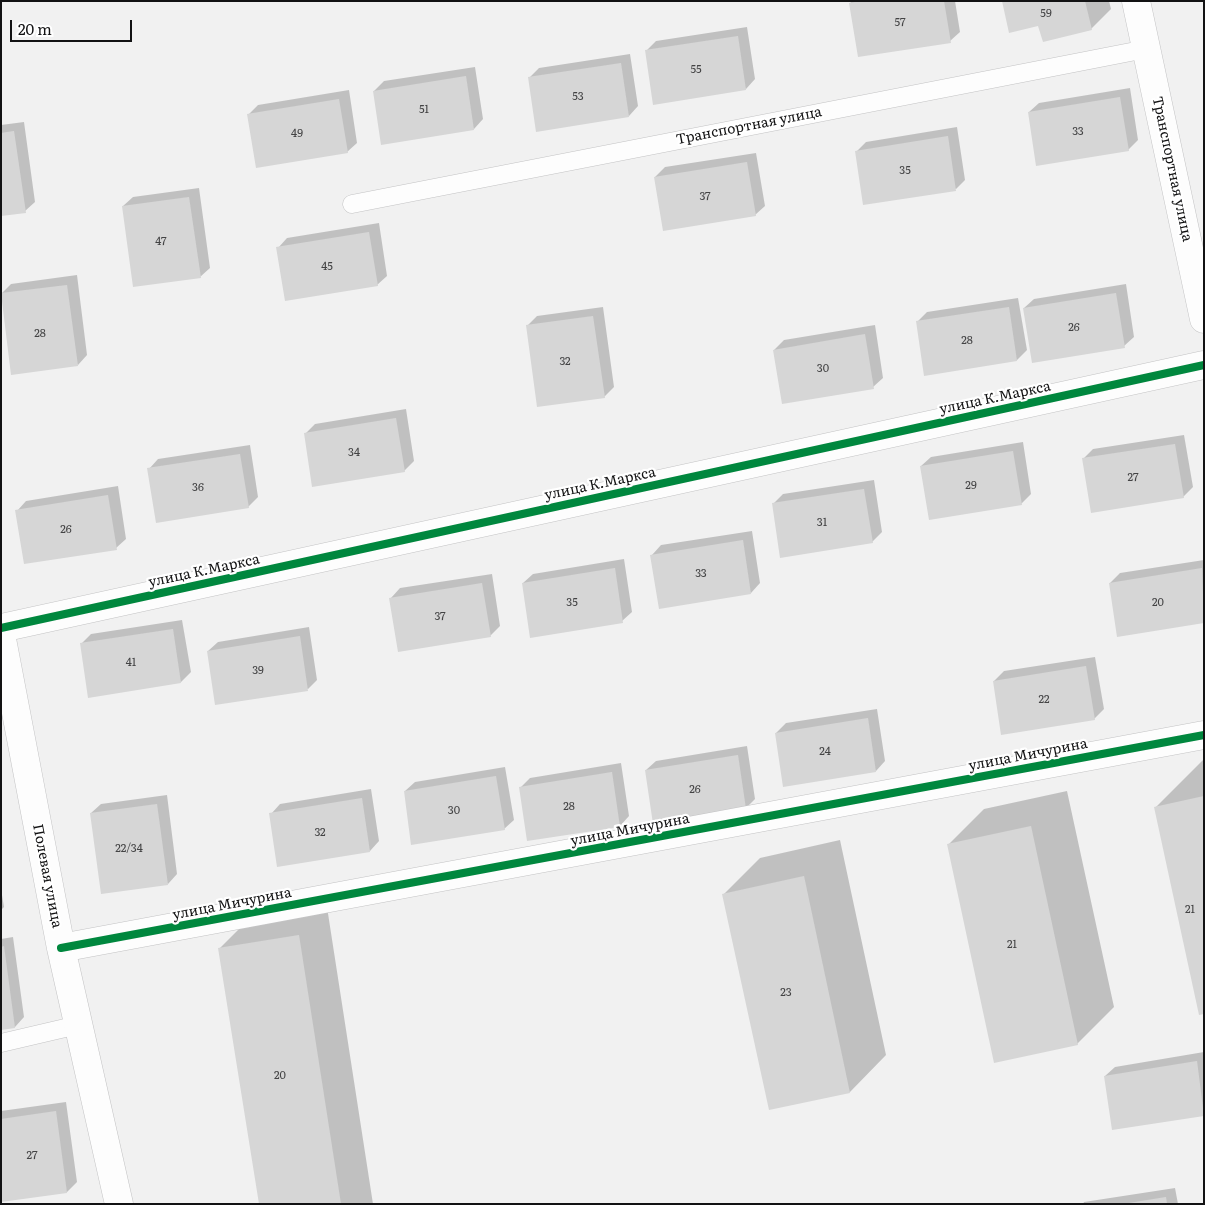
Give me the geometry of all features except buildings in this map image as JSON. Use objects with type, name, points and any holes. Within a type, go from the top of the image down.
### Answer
[{"type":"street","name":"Транспортная улица","points":[[1136,1],[1204,319]]},
{"type":"street","name":"улица К.Маркса","points":[[1,628],[1204,365]]},
{"type":"street","name":"Полевая улица","points":[[1,634],[61,948],[118,1204]]},
{"type":"street","name":"улица Мичурина","points":[[61,948],[1204,735]]},
{"type":"lane","name":"Транспортная улица","points":[[352,204],[1146,49]]},
{"type":"lane","points":[[1,1043],[78,1025]]},
{"type":"cycle path","points":[[1,628],[1204,365]]},
{"type":"cycle path","points":[[61,948],[1204,735]]}]
